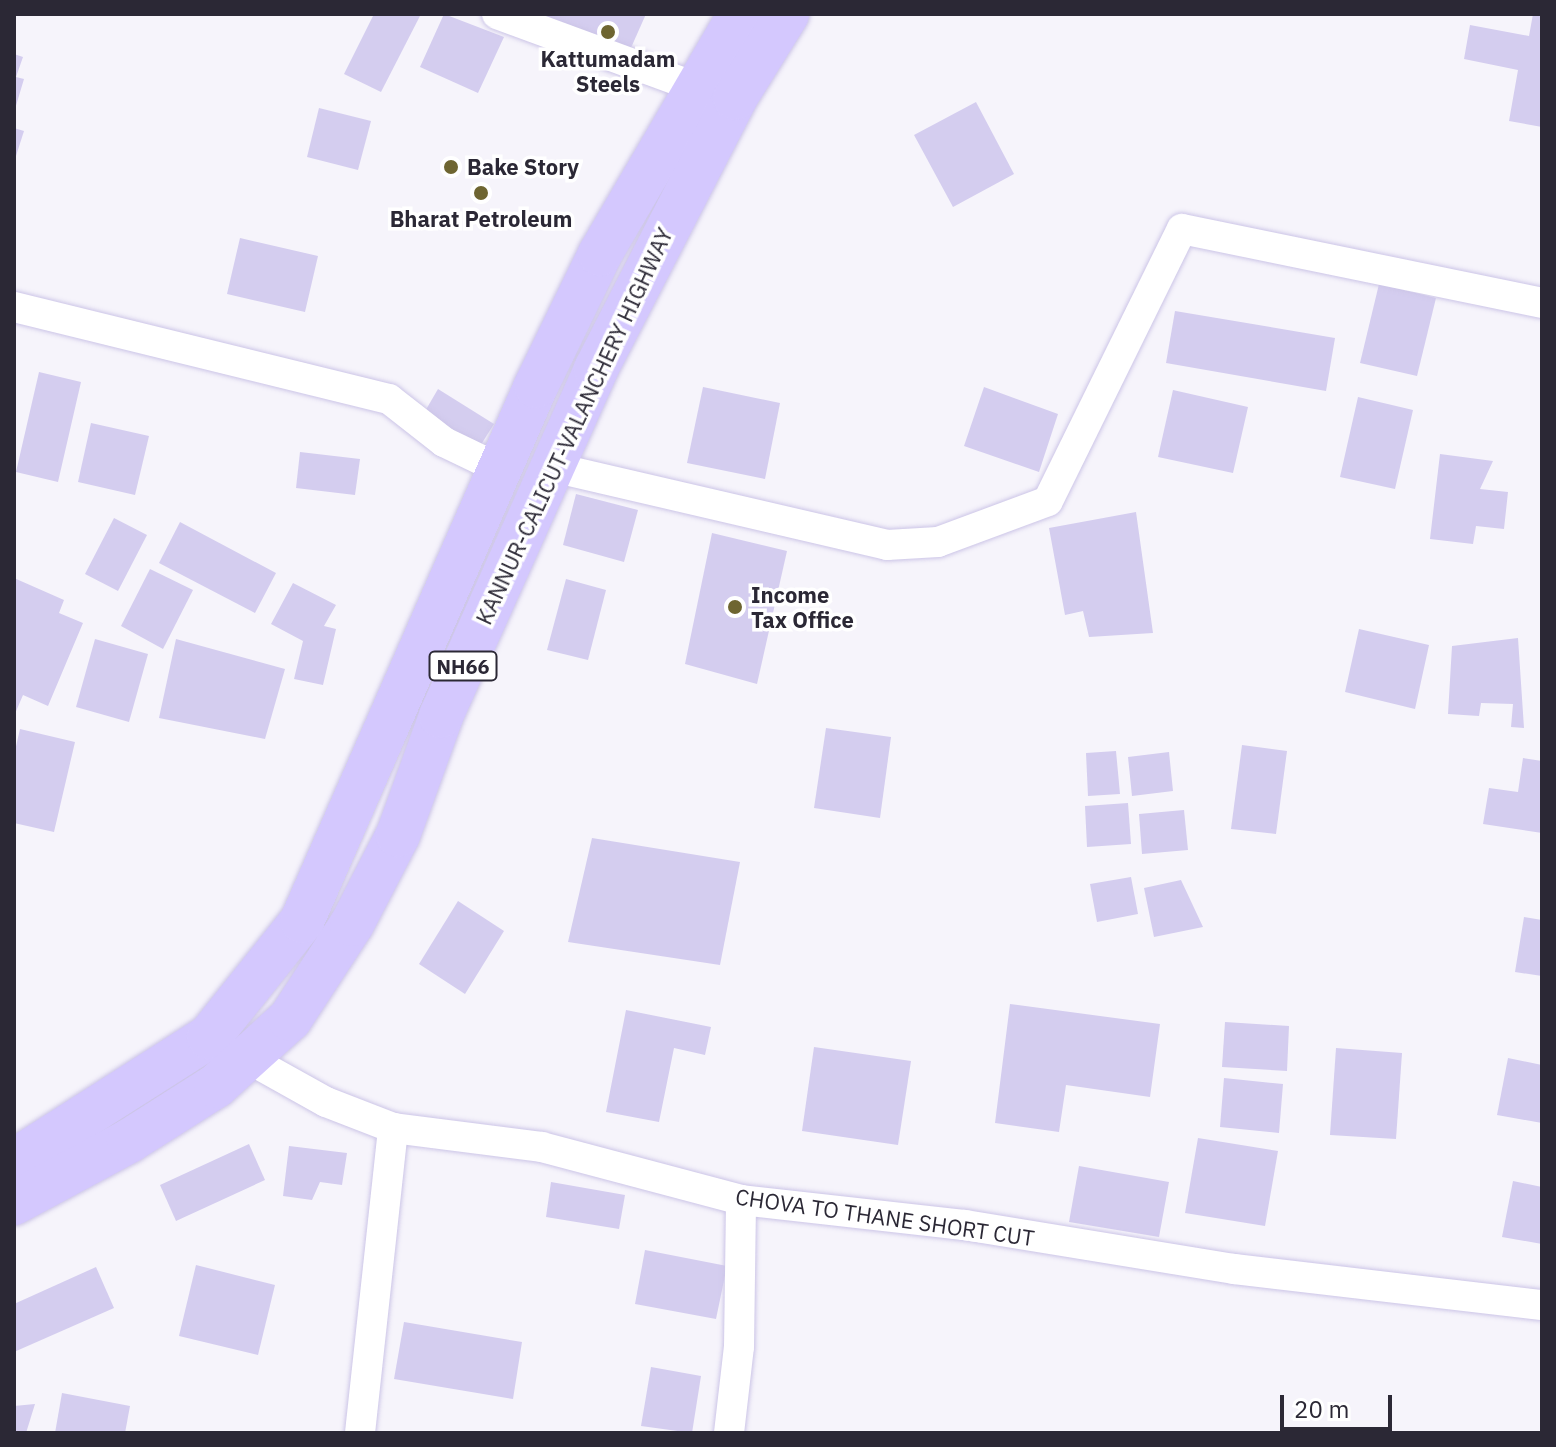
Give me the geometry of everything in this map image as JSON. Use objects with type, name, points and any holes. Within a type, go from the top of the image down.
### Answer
[{"type":"highway","name":"KANNUR-CALICUT-VALANCHERY HIGHWAY","points":[[14,1161],[209,1037],[302,921],[536,386],[600,254],[740,14]]},
{"type":"highway","name":"KANNUR-CALICUT-VALANCHERY HIGHWAY","points":[[14,1203],[129,1141],[216,1086],[290,1019],[352,924],[392,848],[441,716],[579,407],[684,193],[787,14]]},
{"type":"highway","points":[[536,386],[579,407]]},
{"type":"street","points":[[497,14],[695,87]]},
{"type":"street","points":[[552,467],[887,545],[938,542],[1048,501],[1182,229],[1542,303]]},
{"type":"street","points":[[14,307],[389,399],[444,442],[498,468]]},
{"type":"street","name":"CHOVA TO THANE SHORT CUT","points":[[247,1058],[326,1102],[393,1128],[542,1147],[741,1200],[965,1225],[1234,1269],[1542,1305]]},
{"type":"street","points":[[360,1433],[393,1128]]},
{"type":"street","points":[[729,1433],[739,1347],[741,1200]]},
{"type":"building","points":[[374,14],[421,14],[381,92],[344,74]]},
{"type":"building","points":[[444,14],[504,37],[478,93],[420,67]]},
{"type":"building","name":"Kattumadam Steels","points":[[533,14],[646,14],[630,50]]},
{"type":"building","points":[[1533,14],[1542,14],[1542,127],[1509,121],[1518,70],[1464,59],[1470,25],[1529,36]]},
{"type":"building","points":[[14,54],[23,57],[16,77],[24,79],[15,109]]},
{"type":"building","points":[[976,102],[1014,174],[953,207],[914,135]]},
{"type":"building","points":[[319,108],[371,121],[358,170],[307,157]]},
{"type":"building","points":[[14,128],[24,131],[15,159],[14,159]]},
{"type":"building","points":[[240,238],[318,256],[305,312],[227,294]]},
{"type":"building","points":[[1379,284],[1436,298],[1417,376],[1360,363]]},
{"type":"building","points":[[1175,311],[1335,338],[1326,391],[1166,363]]},
{"type":"building","points":[[39,372],[81,382],[58,482],[16,472]]},
{"type":"building","points":[[703,387],[780,403],[765,479],[687,463]]},
{"type":"building","points":[[984,387],[1058,414],[1039,472],[964,446]]},
{"type":"building","points":[[438,389],[494,424],[472,459],[417,425]]},
{"type":"building","points":[[1173,390],[1248,407],[1233,473],[1158,457]]},
{"type":"building","points":[[1358,397],[1413,410],[1395,489],[1340,477]]},
{"type":"building","points":[[91,423],[149,436],[135,495],[78,482]]},
{"type":"building","points":[[300,452],[360,459],[355,495],[296,488]]},
{"type":"building","points":[[1440,454],[1493,461],[1480,489],[1508,492],[1504,529],[1476,526],[1473,544],[1430,539]]},
{"type":"building","points":[[576,494],[638,510],[624,562],[563,545]]},
{"type":"building","points":[[1136,512],[1153,633],[1089,637],[1083,611],[1065,615],[1049,528]]},
{"type":"building","points":[[114,518],[147,535],[118,591],[85,574]]},
{"type":"building","points":[[180,522],[276,573],[255,613],[159,563]]},
{"type":"building","name":"Income Tax Office","points":[[712,533],[787,551],[757,684],[685,664]]},
{"type":"building","points":[[150,569],[193,590],[163,649],[121,626]]},
{"type":"building","points":[[14,578],[64,600],[59,613],[83,623],[48,706],[23,695],[14,716]]},
{"type":"building","points":[[566,579],[606,590],[588,660],[547,650]]},
{"type":"building","points":[[293,583],[336,605],[324,626],[336,629],[323,685],[294,679],[303,641],[271,624]]},
{"type":"building","points":[[1359,629],[1429,645],[1415,709],[1345,692]]},
{"type":"building","points":[[1518,638],[1524,728],[1511,727],[1513,704],[1481,703],[1479,716],[1448,714],[1452,646]]},
{"type":"building","points":[[95,639],[148,654],[129,722],[76,707]]},
{"type":"building","points":[[176,639],[285,669],[265,739],[159,718]]},
{"type":"building","points":[[826,728],[891,737],[880,818],[814,808]]},
{"type":"building","points":[[20,729],[75,742],[54,832],[14,823],[14,755]]},
{"type":"building","points":[[1242,745],[1287,751],[1276,834],[1231,829]]},
{"type":"building","points":[[1116,751],[1120,794],[1088,796],[1086,753]]},
{"type":"building","points":[[1169,752],[1173,791],[1132,796],[1128,757]]},
{"type":"building","points":[[1523,758],[1542,761],[1542,833],[1483,824],[1489,788],[1518,792]]},
{"type":"building","points":[[1128,803],[1131,844],[1087,847],[1085,806]]},
{"type":"building","points":[[1184,810],[1188,850],[1142,854],[1139,814]]},
{"type":"building","points":[[592,838],[740,862],[720,965],[568,942]]},
{"type":"building","points":[[1131,877],[1138,914],[1097,922],[1090,884]]},
{"type":"building","points":[[1181,880],[1203,927],[1154,937],[1144,888]]},
{"type":"building","points":[[458,901],[504,931],[465,994],[419,964]]},
{"type":"building","points":[[1524,917],[1542,920],[1542,976],[1515,972]]},
{"type":"building","points":[[1010,1004],[1160,1024],[1150,1097],[1066,1085],[1059,1132],[995,1123]]},
{"type":"building","points":[[626,1010],[711,1027],[705,1055],[674,1048],[659,1122],[606,1112]]},
{"type":"building","points":[[1225,1022],[1289,1026],[1287,1071],[1222,1067]]},
{"type":"building","points":[[814,1047],[911,1061],[898,1145],[802,1131]]},
{"type":"building","points":[[1336,1048],[1402,1053],[1396,1139],[1330,1135]]},
{"type":"building","points":[[1508,1058],[1542,1065],[1542,1123],[1497,1115]]},
{"type":"building","points":[[1224,1078],[1283,1084],[1279,1133],[1220,1127]]},
{"type":"building","points":[[1198,1138],[1278,1151],[1265,1226],[1185,1213]]},
{"type":"building","points":[[249,1144],[265,1180],[176,1221],[160,1185]]},
{"type":"building","points":[[289,1146],[347,1153],[342,1185],[320,1182],[312,1200],[283,1196]]},
{"type":"building","points":[[1079,1166],[1169,1182],[1159,1237],[1069,1222]]},
{"type":"building","points":[[1513,1181],[1542,1187],[1542,1244],[1502,1237]]},
{"type":"building","points":[[551,1182],[625,1195],[619,1229],[546,1217]]},
{"type":"building","points":[[645,1250],[727,1266],[716,1319],[635,1304]]},
{"type":"building","points":[[196,1265],[275,1285],[258,1355],[179,1336]]},
{"type":"building","points":[[96,1267],[114,1308],[14,1352],[14,1304]]},
{"type":"building","points":[[404,1322],[522,1342],[513,1399],[394,1379]]},
{"type":"building","points":[[651,1367],[701,1376],[692,1433],[641,1426]]},
{"type":"building","points":[[62,1393],[130,1406],[125,1433],[55,1433]]},
{"type":"building","points":[[35,1404],[26,1433],[14,1433],[14,1406]]},
{"type":"place","name":"Kattumadam Steels","points":[[608,32]]},
{"type":"place","name":"Bake Story","points":[[451,167]]},
{"type":"place","name":"Bharat Petroleum","points":[[481,193]]},
{"type":"place","name":"Income Tax Office","points":[[735,607]]}]
